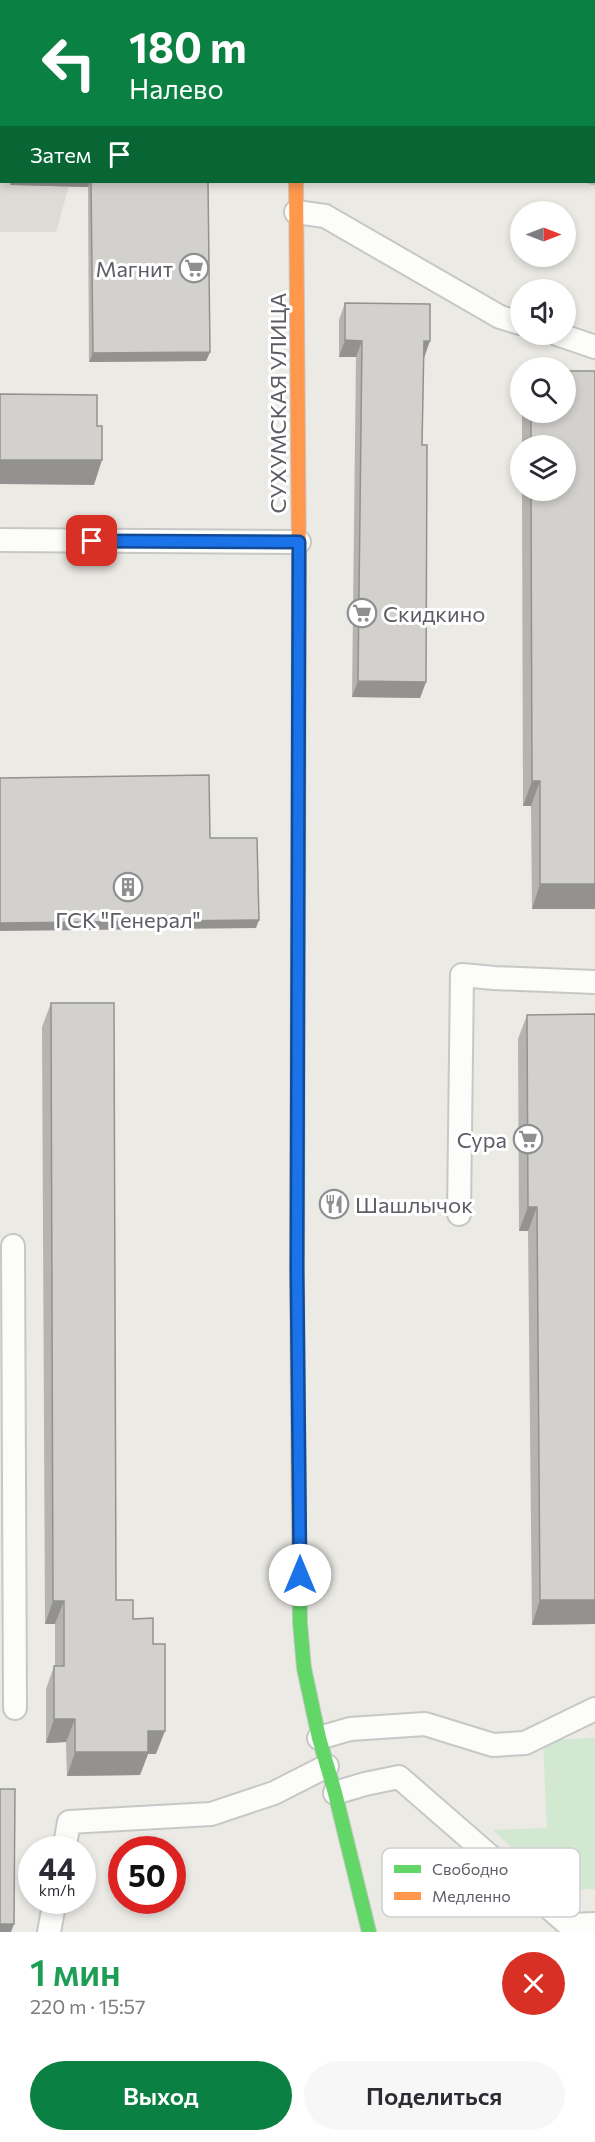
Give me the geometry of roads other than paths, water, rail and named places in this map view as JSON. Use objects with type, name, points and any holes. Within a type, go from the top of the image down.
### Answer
[{"type":"main road","name":"СУХУМСКАЯ УЛИЦА","points":[[296,183],[299,542],[297,1281],[300,1623],[304,1668],[319,1738],[369,1932]]},
{"type":"lane","points":[[296,212],[325,216],[500,316],[510,320]]},
{"type":"lane","points":[[576,340],[595,346]]},
{"type":"lane","points":[[0,540],[299,542]]},
{"type":"lane","points":[[459,1214],[462,975],[595,982]]},
{"type":"lane","points":[[14,1246],[15,1708]]},
{"type":"lane","points":[[319,1738],[350,1729],[425,1724],[493,1745],[525,1743],[595,1709]]},
{"type":"lane","points":[[66,1836],[69,1822],[211,1814],[274,1793],[327,1766]]},
{"type":"lane","points":[[335,1793],[399,1777],[480,1848]]},
{"type":"lane","points":[[50,1932],[53,1914]]},
{"type":"lane","points":[[559,1917],[568,1925],[595,1924]]},
{"type":"place","name":"Магнит","points":[[194,268]]},
{"type":"place","name":"Скидкино","points":[[362,613]]},
{"type":"place","name":"ГСК \"Генерал\"","points":[[128,887]]},
{"type":"place","name":"Сура","points":[[528,1139]]},
{"type":"place","name":"Шашлычок","points":[[334,1204]]}]
